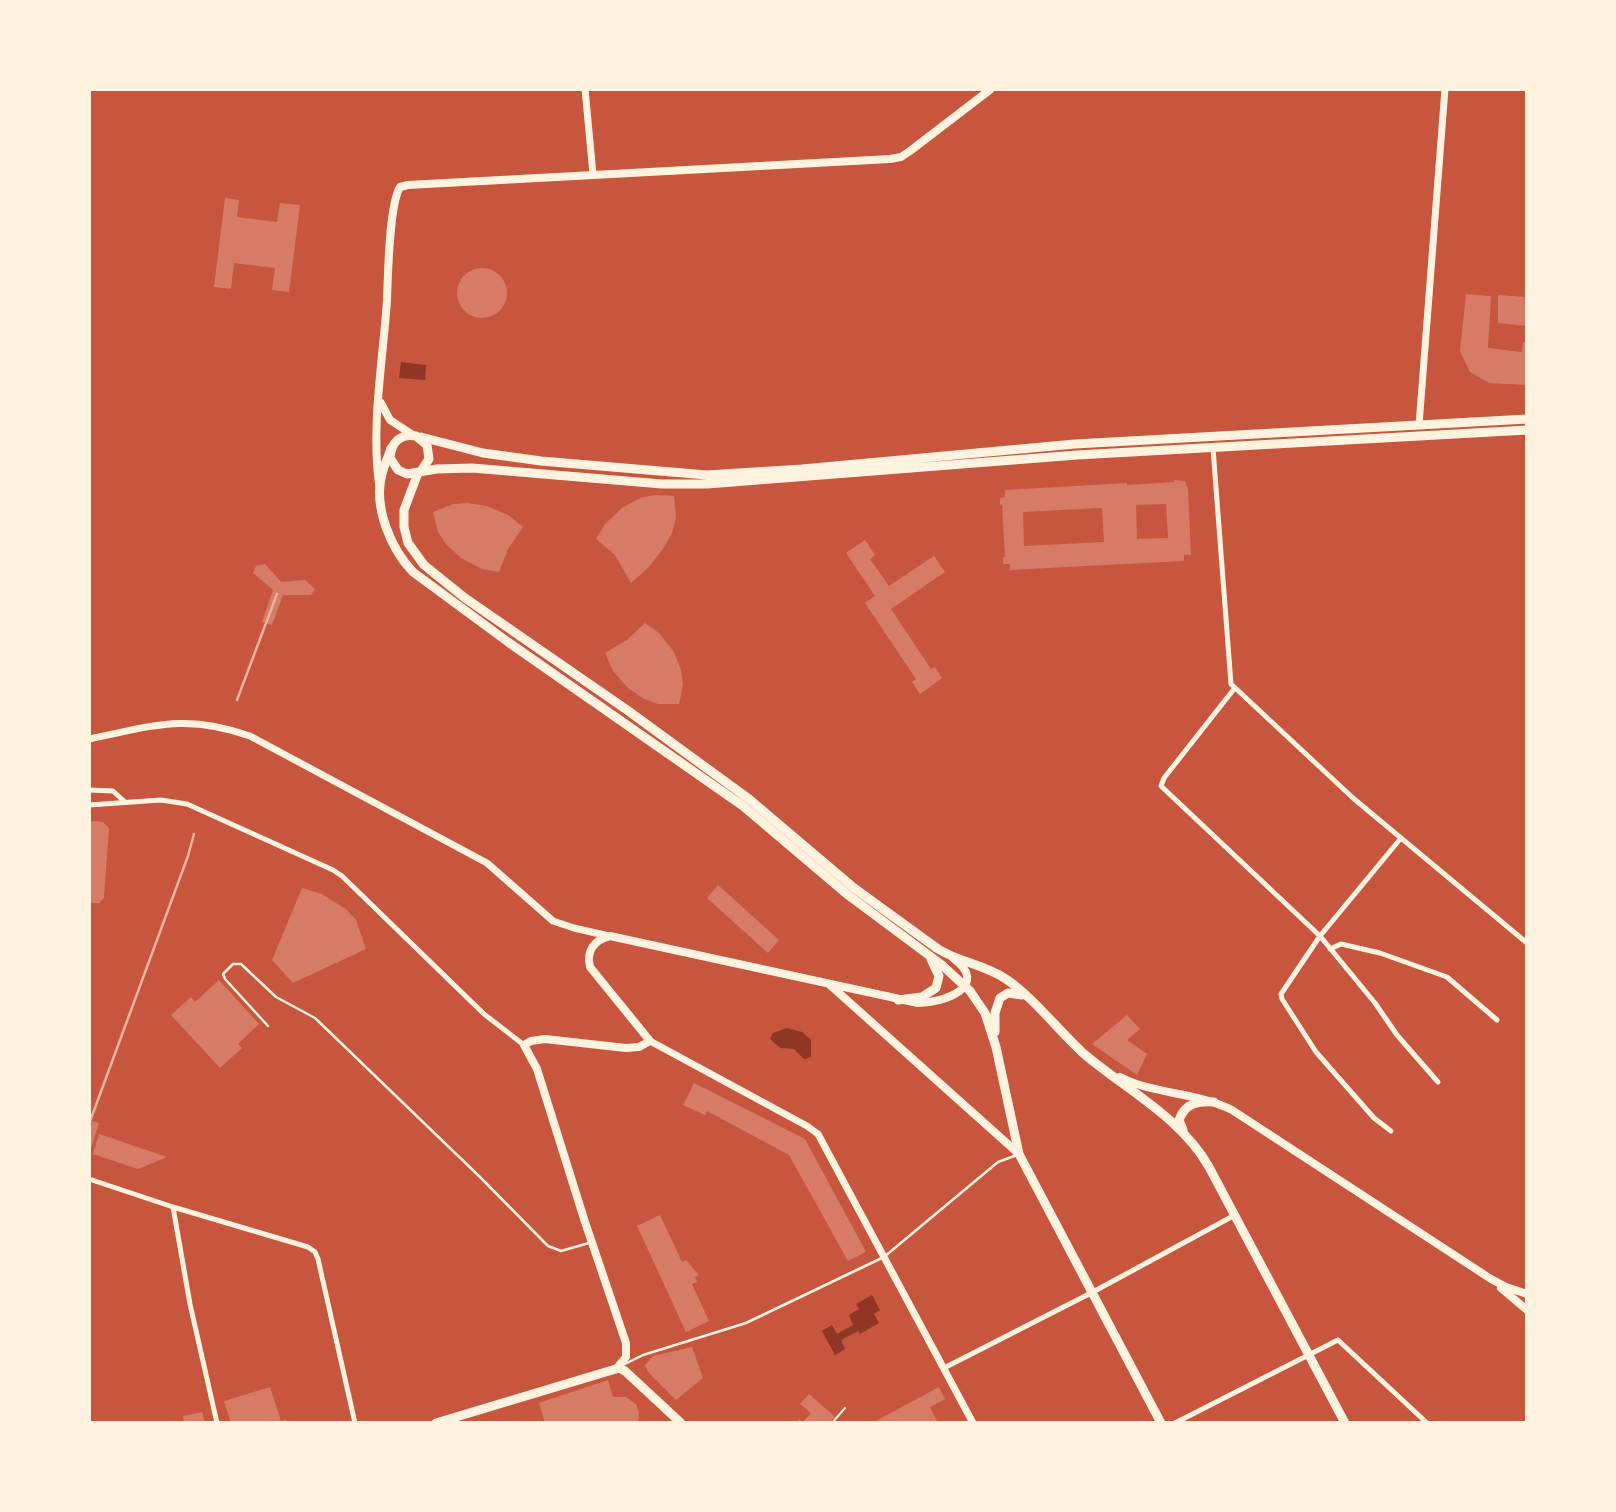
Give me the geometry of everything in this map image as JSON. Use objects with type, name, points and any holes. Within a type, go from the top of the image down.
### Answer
[{"type":"main road","points":[[991,89],[901,157],[400,187],[396,194],[390,240],[379,396],[377,461],[381,499],[394,547],[401,560],[413,572],[508,642],[743,806],[848,895],[964,985],[985,1013],[996,1047],[1019,1154],[1161,1423]]},
{"type":"main road","points":[[379,396],[386,415],[428,445],[428,464],[419,472],[404,510],[404,527],[412,550],[424,565],[465,598],[627,710],[749,799],[854,888],[950,956],[965,971],[964,985],[954,996],[942,1001],[918,1003],[610,936],[597,942],[590,950],[590,967],[650,1041],[639,1047],[626,1048],[545,1039],[524,1045],[537,1069],[626,1343],[626,1357],[617,1368],[436,1423]]},
{"type":"main road","points":[[381,499],[382,474],[391,463],[391,448],[401,437],[414,435],[483,453],[541,461],[707,475],[1075,444],[1527,419]]},
{"type":"main road","points":[[377,431],[381,446],[391,463],[407,474],[472,468],[662,484],[731,484],[1007,460],[1527,430]]},
{"type":"main road","points":[[898,1000],[922,997],[936,988],[939,981],[938,971],[926,953]]},
{"type":"main road","points":[[950,956],[996,974],[1027,997],[1081,1050],[1191,1140]]},
{"type":"main road","points":[[827,984],[1019,1154]]},
{"type":"main road","points":[[996,1047],[995,1013],[1000,998],[1009,993],[1027,997]]},
{"type":"main road","points":[[1107,1072],[1143,1088],[1214,1102],[1232,1110],[1491,1279],[1527,1294]]},
{"type":"main road","points":[[1214,1102],[1197,1102],[1183,1110],[1180,1125],[1204,1157],[1345,1423]]},
{"type":"main road","points":[[1491,1279],[1527,1310]]},
{"type":"main road","points":[[617,1368],[625,1371],[681,1423]]},
{"type":"street","points":[[585,89],[593,174]]},
{"type":"street","points":[[1419,425],[1445,89]]},
{"type":"street","points":[[1213,447],[1230,678],[1234,689],[1353,798],[1527,943]]},
{"type":"street","points":[[1234,689],[1164,778],[1161,786],[1320,936],[1376,1003],[1397,1035],[1438,1082]]},
{"type":"street","points":[[89,739],[162,724],[188,722],[207,724],[253,738],[487,863],[553,920],[610,936]]},
{"type":"street","points":[[89,790],[113,791],[125,802]]},
{"type":"street","points":[[89,805],[161,800],[187,804],[333,870],[484,1014],[524,1045]]},
{"type":"street","points":[[1391,1131],[1374,1118],[1315,1052],[1282,999],[1283,989],[1320,936],[1401,838]]},
{"type":"street","points":[[1330,949],[1341,944],[1380,953],[1447,977],[1497,1020]]},
{"type":"street","points":[[650,1041],[814,1129],[822,1139],[973,1423]]},
{"type":"street","points":[[89,1179],[307,1247],[315,1252],[355,1423]]},
{"type":"street","points":[[173,1207],[190,1304],[217,1423]]},
{"type":"street","points":[[944,1368],[1235,1215]]},
{"type":"street","points":[[1175,1423],[1338,1340],[1427,1423]]},
{"type":"lane","points":[[268,1026],[225,979],[223,974],[233,964],[240,964],[276,997],[315,1018],[548,1246],[562,1251],[592,1242]]},
{"type":"lane","points":[[617,1368],[643,1355],[746,1323],[884,1256],[998,1162],[1019,1154]]},
{"type":"path","points":[[832,1423],[845,1408]]},
{"type":"shaded area","points":[[401,362],[426,365],[425,380],[399,378]]},
{"type":"shaded area","points":[[787,1028],[802,1032],[811,1040],[811,1057],[804,1059],[794,1049],[780,1048],[770,1039],[773,1033]]},
{"type":"shaded area","points":[[872,1295],[880,1310],[874,1314],[879,1323],[860,1334],[858,1331],[841,1340],[845,1349],[835,1355],[822,1331],[832,1325],[837,1334],[853,1325],[849,1315],[859,1309],[856,1304]]},
{"type":"building","points":[[225,198],[239,200],[237,217],[277,222],[280,203],[300,205],[289,292],[272,290],[275,268],[234,263],[231,289],[214,287]]},
{"type":"building","points":[[482,268],[500,275],[507,293],[500,311],[482,318],[464,311],[457,293],[464,275]]},
{"type":"building","points":[[1466,294],[1491,296],[1488,348],[1522,352],[1523,342],[1527,343],[1527,385],[1489,383],[1470,372],[1460,351]]},
{"type":"building","points":[[1498,295],[1527,297],[1527,326],[1498,323]]},
{"type":"building","points":[[1185,481],[1188,489],[1191,555],[1184,555],[1184,561],[1010,570],[1010,564],[1003,564],[1005,557],[1000,498],[1005,497],[1005,490]],"holes":[[[1166,504],[1168,538],[1137,539],[1136,505]],[[1102,508],[1104,542],[1024,546],[1023,512]]]},
{"type":"building","points":[[654,495],[674,496],[676,518],[672,533],[663,549],[631,583],[615,555],[596,539],[605,524],[622,508],[640,498]]},
{"type":"building","points":[[453,504],[487,506],[508,515],[523,527],[508,549],[499,572],[482,569],[461,558],[438,532],[433,512]]},
{"type":"building","points":[[865,540],[875,555],[870,559],[889,586],[934,556],[945,572],[891,609],[931,669],[935,667],[942,678],[920,694],[912,682],[916,679],[865,603],[875,596],[846,553]]},
{"type":"building","points":[[265,564],[281,582],[305,580],[315,589],[311,595],[283,595],[272,625],[262,622],[273,590],[253,573],[256,566]]},
{"type":"building","points":[[645,623],[659,633],[674,652],[683,685],[679,704],[658,704],[644,699],[628,688],[613,671],[605,653],[627,640]]},
{"type":"building","points":[[89,821],[103,822],[109,828],[104,898],[99,903],[89,903]]},
{"type":"building","points":[[718,885],[779,940],[768,953],[707,898]]},
{"type":"building","points":[[302,888],[322,894],[347,910],[356,920],[366,949],[293,983],[272,960]]},
{"type":"building","points":[[219,980],[259,1024],[238,1044],[242,1048],[220,1068],[171,1015],[191,997],[195,1002]]},
{"type":"building","points":[[1127,1015],[1140,1029],[1127,1040],[1147,1054],[1137,1075],[1092,1044]]},
{"type":"building","points":[[694,1083],[805,1139],[866,1252],[848,1261],[789,1155],[707,1111],[705,1115],[683,1105]]},
{"type":"building","points":[[89,1120],[99,1123],[90,1151],[89,1151]]},
{"type":"building","points":[[99,1134],[167,1157],[138,1169],[93,1154]]},
{"type":"building","points":[[660,1215],[682,1262],[686,1260],[699,1275],[695,1277],[697,1282],[692,1284],[709,1321],[686,1332],[637,1226]]},
{"type":"building","points":[[692,1347],[703,1378],[676,1400],[648,1372],[645,1365],[653,1356]]},
{"type":"building","points":[[608,1380],[613,1397],[626,1397],[636,1404],[638,1423],[545,1423],[539,1403]]},
{"type":"building","points":[[270,1387],[281,1421],[286,1419],[287,1423],[231,1423],[224,1401]]},
{"type":"building","points":[[939,1387],[945,1399],[930,1407],[938,1423],[872,1423]]},
{"type":"building","points":[[809,1394],[835,1417],[829,1423],[796,1423],[799,1419],[803,1422],[811,1413],[800,1404]]},
{"type":"building","points":[[202,1412],[205,1423],[184,1423],[183,1416]]},
{"type":"railway","points":[[237,700],[277,594]]},
{"type":"railway","points":[[89,1124],[194,834]]}]
